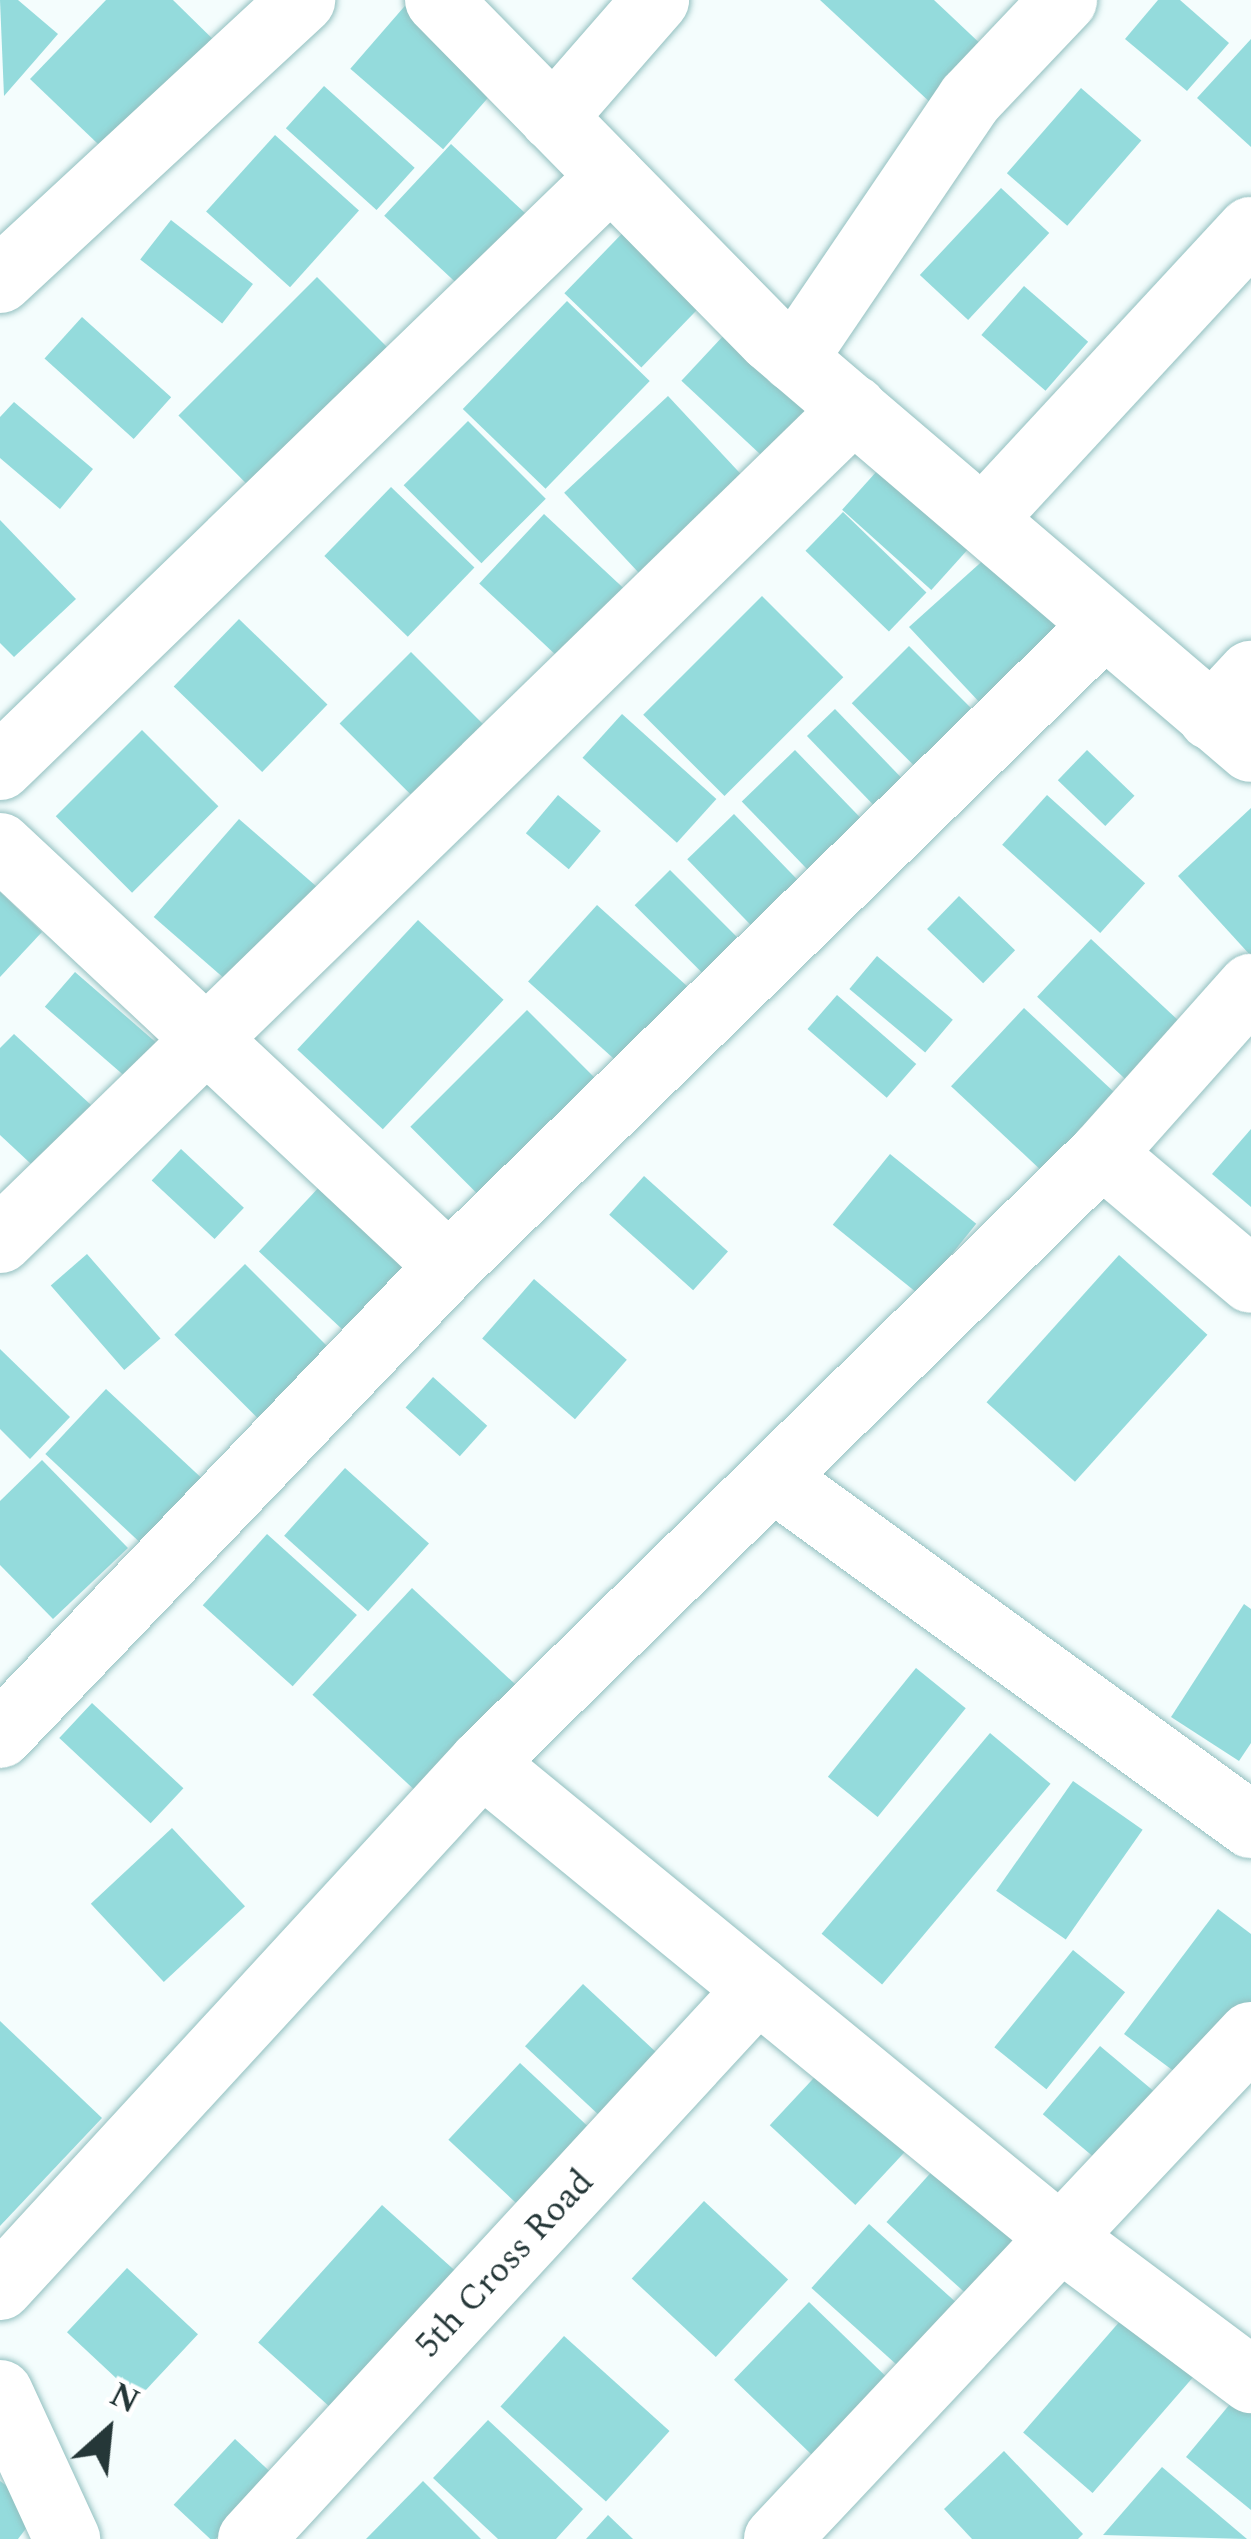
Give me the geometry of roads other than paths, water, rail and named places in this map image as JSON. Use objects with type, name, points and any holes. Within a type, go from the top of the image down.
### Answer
[{"type":"street","points":[[0,280],[302,0]]},
{"type":"street","points":[[438,0],[794,359],[1104,625],[1238,714]]},
{"type":"street","points":[[553,118],[656,0]]},
{"type":"street","points":[[794,359],[970,100],[1064,0]]},
{"type":"street","points":[[0,767],[611,176]]},
{"type":"street","points":[[983,519],[1251,230]]},
{"type":"street","points":[[0,1240],[854,409]]},
{"type":"street","points":[[0,1735],[449,1266],[1104,625]]},
{"type":"street","points":[[0,846],[205,1045],[449,1266]]},
{"type":"street","points":[[0,2288],[482,1763],[1102,1154],[1251,987]]},
{"type":"street","points":[[1102,1154],[1251,1280]]},
{"type":"street","points":[[773,1478],[1251,1826]]},
{"type":"street","points":[[482,1763],[1064,2240],[1251,2380]]},
{"type":"street","name":"5th Cross Road","points":[[251,2539],[758,1988]]},
{"type":"street","points":[[777,2539],[1064,2240],[1251,2035]]},
{"type":"street","points":[[0,2392],[67,2539]]}]
